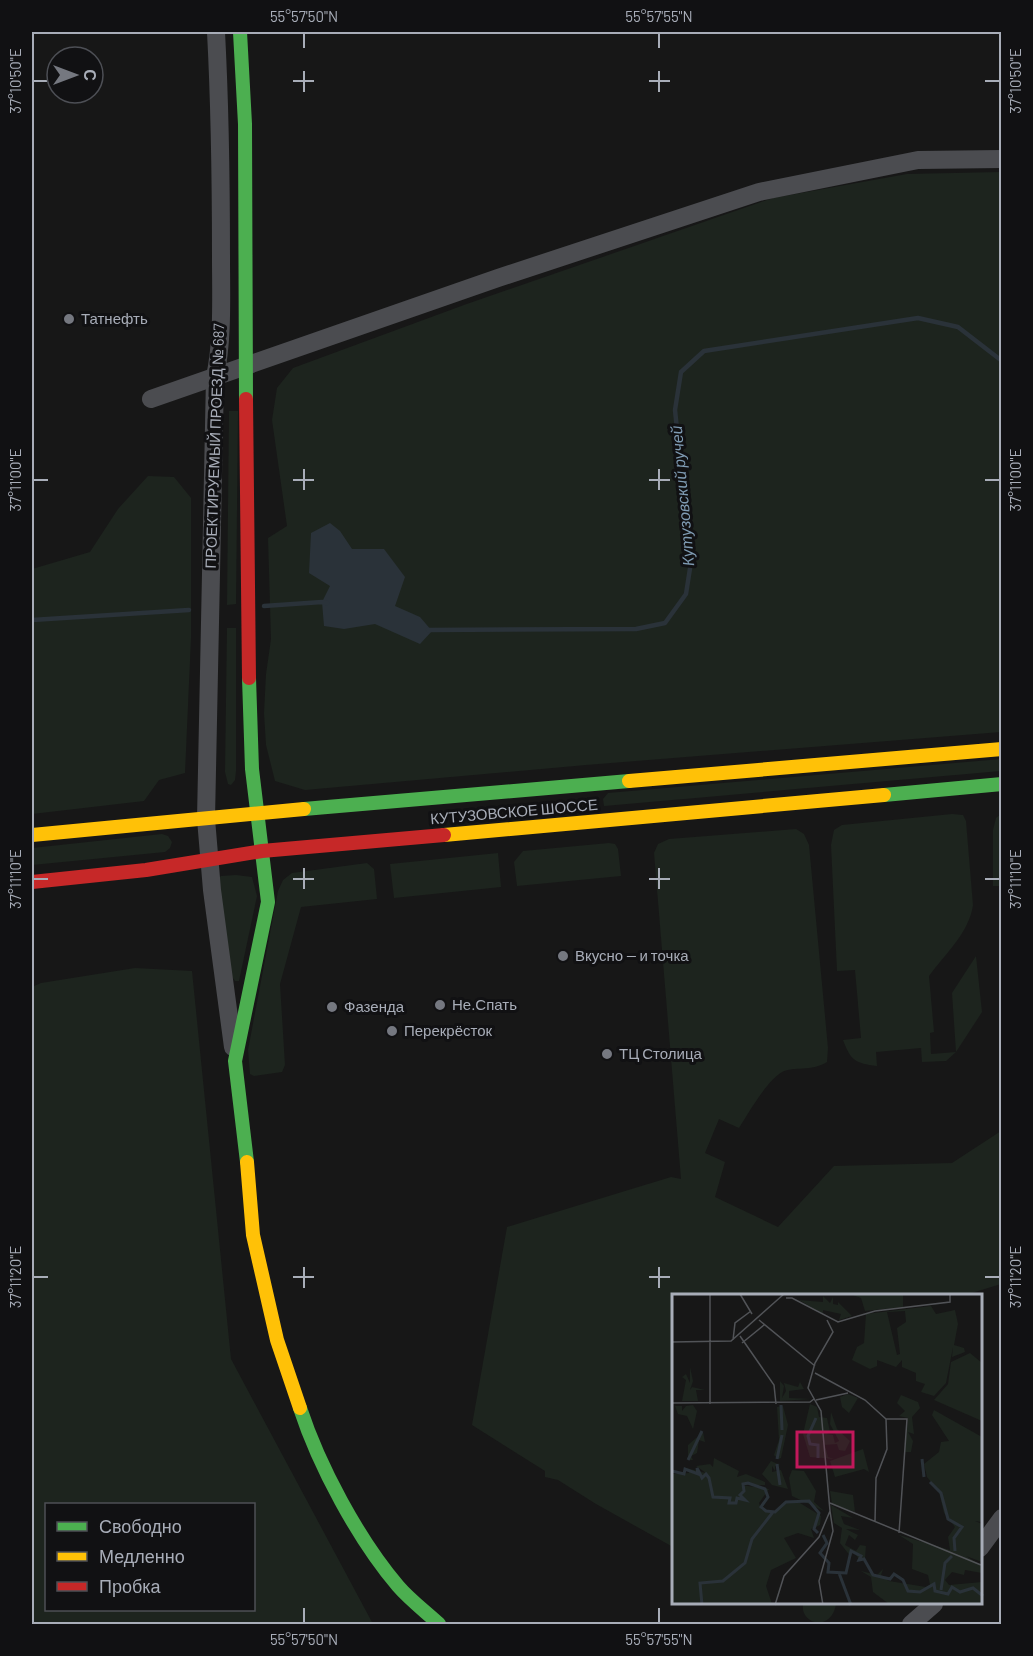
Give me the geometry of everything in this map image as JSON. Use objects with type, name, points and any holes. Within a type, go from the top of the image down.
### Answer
[{"type":"main road","name":"ПРОЕКТИРУЕМЫЙ ПРОЕЗД № 687","points":[[240,32],[245,124],[248,626],[252,769],[268,902],[235,1060],[253,1235],[277,1340],[303,1418],[322,1462],[361,1536],[399,1587],[439,1624]]},
{"type":"main road","name":"КУТУЗОВСКОЕ ШОССЕ","points":[[32,835],[1002,749]]},
{"type":"main road","name":"КУТУЗОВСКОЕ ШОССЕ","points":[[32,882],[146,870],[262,851],[1002,784]]},
{"type":"street","name":"ПРОЕКТИРУЕМЫЙ ПРОЕЗД № 687","points":[[216,32],[221,189],[218,361],[214,377],[206,819],[209,860],[235,1060]]},
{"type":"street","points":[[151,399],[498,278],[759,192],[918,159],[1002,159]]},
{"type":"street","points":[[982,1547],[1002,1518]]},
{"type":"street","points":[[911,1624],[933,1605]]},
{"type":"shaded area","points":[[1001,172],[1001,732],[305,790],[275,781],[266,745],[264,713],[271,639],[268,538],[287,526],[272,420],[277,388],[293,368],[464,305],[773,198],[907,174]]},
{"type":"shaded area","points":[[229,411],[238,411],[236,604],[227,605]]},
{"type":"shaded area","points":[[148,476],[174,477],[191,498],[191,638],[185,773],[159,780],[144,801],[32,814],[32,569],[90,552],[118,509]]},
{"type":"shaded area","points":[[330,523],[340,531],[352,549],[384,549],[405,577],[395,606],[420,617],[432,631],[420,644],[375,624],[344,629],[324,626],[322,602],[330,586],[309,573],[311,533]]},
{"type":"shaded area","points":[[227,628],[236,628],[236,771],[235,780],[231,785],[228,784],[225,772]]},
{"type":"shaded area","points":[[1001,759],[1001,771],[604,806],[603,799],[608,793]]},
{"type":"shaded area","points":[[952,814],[963,815],[966,821],[973,905],[962,934],[929,976],[934,1032],[930,1033],[931,1054],[956,1052],[946,1061],[922,1062],[921,1048],[876,1052],[877,1066],[864,1064],[851,1057],[843,1040],[861,1038],[855,970],[837,971],[831,845],[834,830],[842,825]]},
{"type":"shaded area","points":[[1001,814],[1001,886],[993,886],[993,830],[996,818]]},
{"type":"shaded area","points":[[796,829],[804,834],[809,845],[828,1048],[827,1062],[815,1067],[782,1072],[764,1090],[739,1128],[719,1119],[705,1153],[725,1162],[715,1197],[778,1227],[834,1166],[952,1163],[1001,1131],[1001,1284],[968,1294],[672,1294],[672,1546],[558,1480],[545,1477],[545,1471],[472,1425],[507,1227],[671,1177],[681,1179],[654,853],[658,844],[669,839]]},
{"type":"shaded area","points":[[162,834],[168,836],[172,842],[170,848],[165,852],[32,865],[32,848]]},
{"type":"shaded area","points":[[615,844],[618,849],[621,876],[517,886],[514,862],[523,851]]},
{"type":"shaded area","points":[[498,853],[501,887],[394,898],[390,864]]},
{"type":"shaded area","points":[[367,863],[374,869],[377,899],[301,907],[280,984],[285,1065],[282,1072],[254,1076],[250,1074],[248,1050],[278,891],[283,880],[292,873]]},
{"type":"shaded area","points":[[221,876],[252,877],[257,896],[239,981],[235,981],[232,977],[216,881]]},
{"type":"shaded area","points":[[976,956],[982,1012],[956,1052],[952,993]]},
{"type":"shaded area","points":[[135,968],[192,971],[231,1359],[373,1624],[32,1624],[32,987],[41,983]]},
{"type":"shaded area","points":[[803,1605],[836,1605],[829,1619],[823,1622],[811,1621],[803,1611]]},
{"type":"waterway","name":"Кутузовский ручей","points":[[428,630],[636,629],[665,623],[686,594],[691,562],[675,410],[681,372],[704,351],[918,318],[958,327],[1002,361]]},
{"type":"waterway","name":"Кутузовский ручей","points":[[264,606],[327,603]]},
{"type":"waterway","name":"Кутузовский ручей","points":[[32,620],[189,610]]},
{"type":"traffic: fast","points":[[240,32],[245,124],[246,399]]},
{"type":"traffic: fast","points":[[247,1162],[235,1061],[268,902],[252,769],[249,678]]},
{"type":"traffic: fast","points":[[304,809],[629,781]]},
{"type":"traffic: fast","points":[[884,795],[1002,784]]},
{"type":"traffic: fast","points":[[300,1408],[329,1477],[368,1547],[403,1591],[439,1624]]},
{"type":"traffic: slow","points":[[629,781],[1002,749]]},
{"type":"traffic: slow","points":[[444,835],[884,795]]},
{"type":"traffic: slow","points":[[32,835],[304,809]]},
{"type":"traffic: slow","points":[[247,1162],[253,1235],[277,1340],[300,1408]]},
{"type":"traffic: jam","points":[[246,399],[249,678]]},
{"type":"traffic: jam","points":[[32,882],[146,870],[262,851],[444,835]]},
{"type":"place","name":"Татнефть","points":[[69,319]]},
{"type":"place","name":"Вкусно — и точка","points":[[563,956]]},
{"type":"place","name":"Не.Спать","points":[[440,1005]]},
{"type":"place","name":"Фазенда","points":[[332,1007]]},
{"type":"place","name":"Перекрёсток","points":[[392,1031]]},
{"type":"place","name":"ТЦ Столица","points":[[607,1054]]}]
